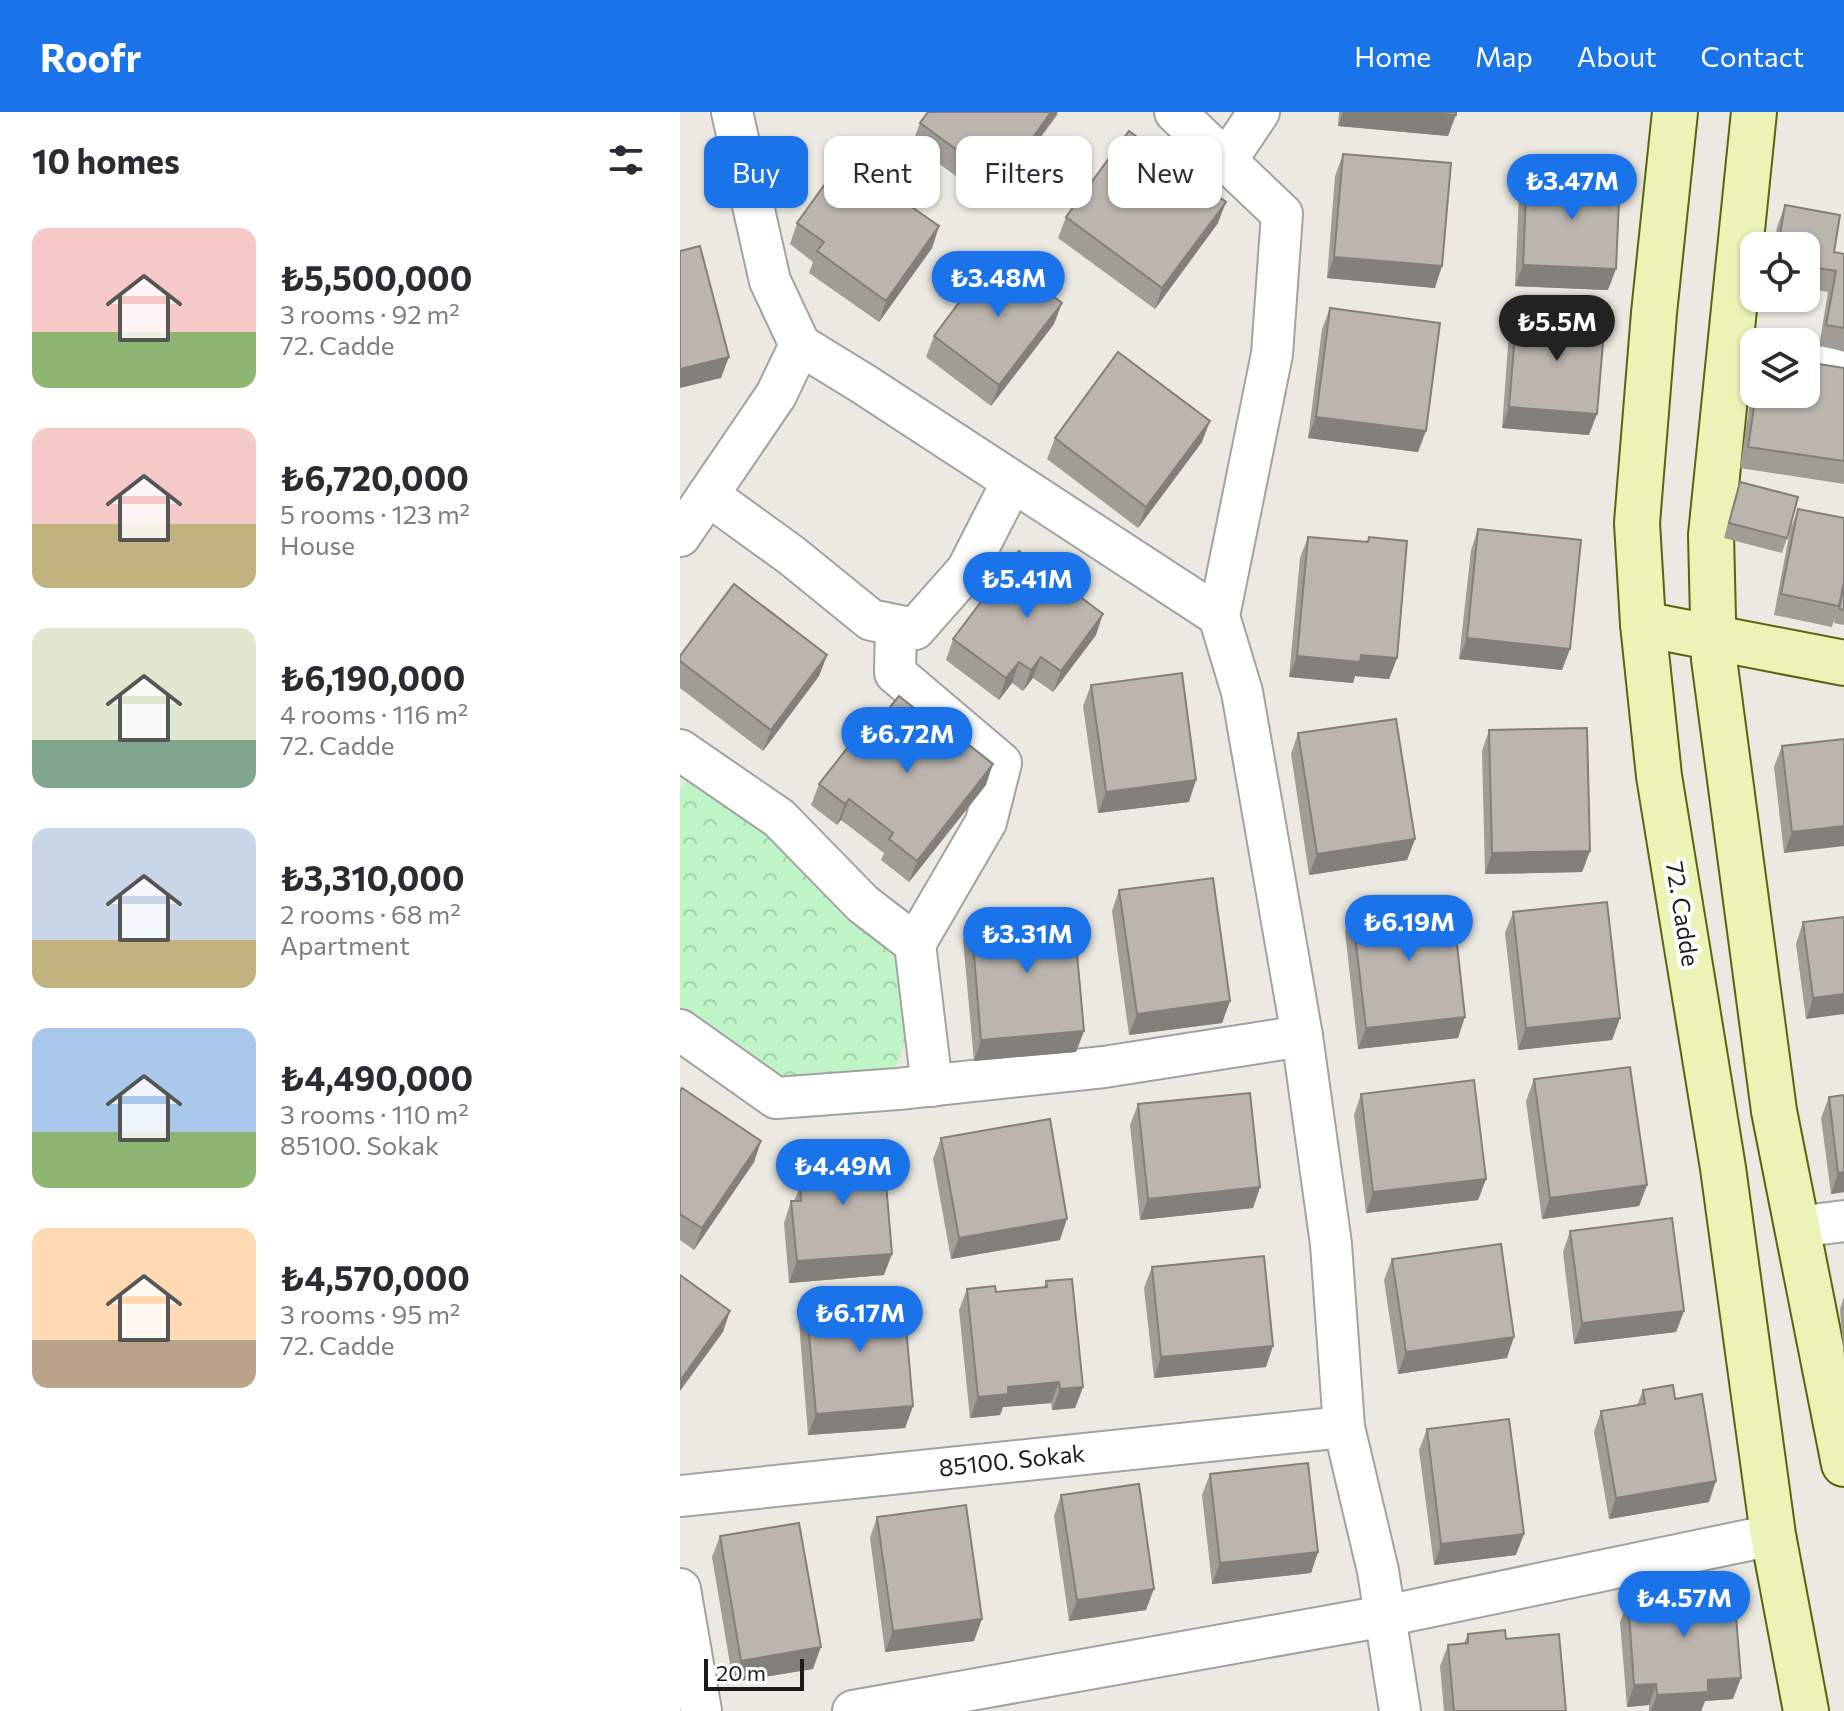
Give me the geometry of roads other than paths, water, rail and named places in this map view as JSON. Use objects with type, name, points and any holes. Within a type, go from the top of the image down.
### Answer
[{"type":"main road","name":"72. Cadde","points":[[1675,112],[1654,313],[1637,523],[1643,624],[1659,776],[1723,1168],[1773,1535],[1806,1711]]},
{"type":"main road","points":[[1744,328],[1754,112]]},
{"type":"main road","points":[[1740,360],[1711,535],[1714,659],[1774,1111],[1844,1464]]},
{"type":"main road","points":[[1643,624],[1844,663]]},
{"type":"street","points":[[732,112],[770,281],[800,345],[1219,616]]},
{"type":"street","points":[[1175,112],[1282,214],[1272,354],[1219,616],[1242,692],[1302,1036],[1331,1244],[1344,1427],[1378,1571],[1400,1711]]},
{"type":"street","points":[[1226,161],[1259,112]]},
{"type":"street","points":[[680,536],[776,395],[800,345]]},
{"type":"street","points":[[1820,365],[1844,373]]},
{"type":"street","points":[[708,495],[791,555],[871,620],[915,629],[967,570],[1012,482]]},
{"type":"street","points":[[896,627],[895,673],[1001,763],[986,822],[915,944],[932,1086]]},
{"type":"street","points":[[680,750],[779,818],[863,904],[915,944]]},
{"type":"street","points":[[680,1030],[776,1098],[932,1086],[1104,1067],[1302,1036]]},
{"type":"street","points":[[1797,1227],[1844,1221]]},
{"type":"street","name":"85100. Sokak","points":[[680,1496],[1344,1427]]},
{"type":"street","points":[[853,1711],[1037,1694],[1385,1616],[1773,1535]]},
{"type":"street","points":[[680,1589],[701,1711]]}]
